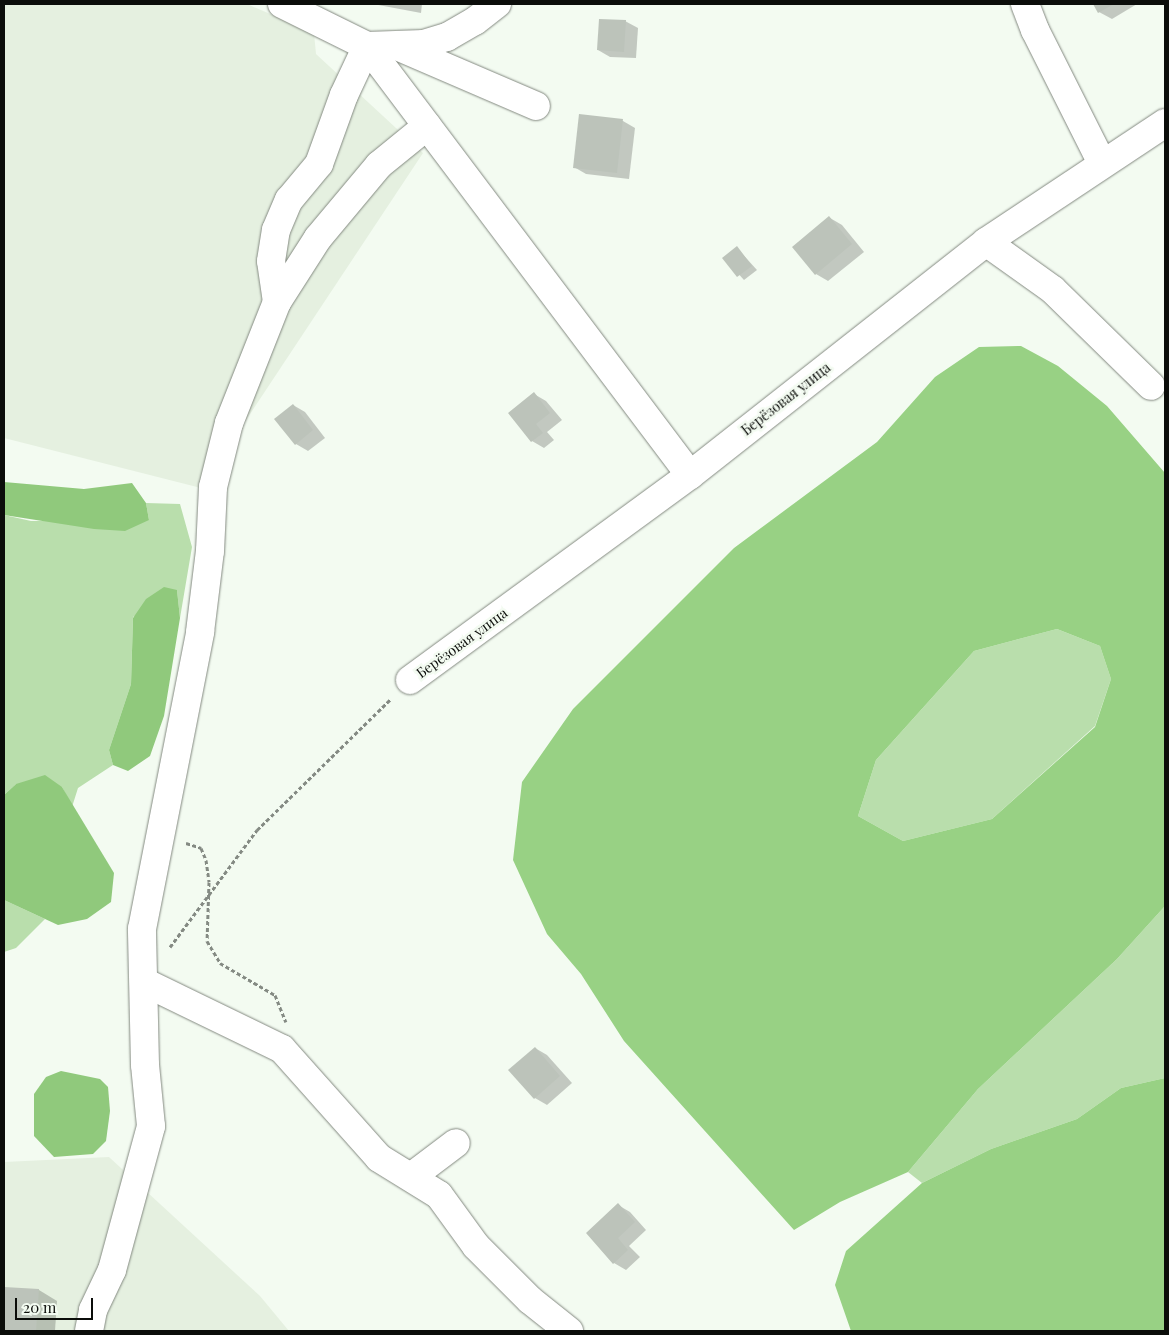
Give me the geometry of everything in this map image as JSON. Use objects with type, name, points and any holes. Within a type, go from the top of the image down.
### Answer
[{"type":"street","points":[[282,4],[367,46],[690,475]]},
{"type":"street","points":[[367,46],[424,44],[447,36],[475,21],[497,4]]},
{"type":"street","points":[[1025,4],[1035,30],[1102,163]]},
{"type":"street","points":[[394,45],[536,106]]},
{"type":"street","points":[[277,302],[271,261],[276,230],[289,200],[319,164],[344,94],[367,46]]},
{"type":"street","name":"Берёзовая улица","points":[[410,680],[690,475],[986,242],[1102,163],[1165,123]]},
{"type":"street","points":[[89,1331],[93,1310],[112,1270],[151,1126],[144,1065],[142,929],[200,632],[210,551],[213,487],[228,423],[277,302],[318,238],[378,165],[426,126]]},
{"type":"street","points":[[986,242],[1053,290],[1151,386]]},
{"type":"street","points":[[144,982],[282,1049],[379,1158],[438,1195],[476,1246],[530,1300],[569,1331]]},
{"type":"street","points":[[411,1177],[456,1143]]},
{"type":"path","points":[[144,982],[258,830],[410,680]]},
{"type":"path","points":[[160,838],[201,848],[209,882],[207,941],[220,963],[276,995],[288,1028]]},
{"type":"shaded area","points":[[4,4],[247,4],[314,33],[316,54],[423,153],[201,488],[4,438]]},
{"type":"shaded area","points":[[1021,346],[1058,366],[1107,406],[1165,473],[1165,906],[1117,959],[978,1089],[908,1172],[840,1202],[794,1230],[624,1041],[581,974],[547,934],[513,860],[522,782],[573,709],[734,548],[877,442],[935,377],[979,347]],"holes":[[[1057,629],[1100,646],[1111,679],[1095,727],[992,819],[903,841],[858,816],[876,760],[974,651]]]},
{"type":"shaded area","points":[[4,482],[84,489],[132,483],[146,503],[149,520],[125,531],[94,529],[4,515]]},
{"type":"shaded area","points":[[146,503],[180,504],[192,547],[180,618],[177,590],[133,617],[131,684],[109,750],[113,765],[78,788],[72,807],[62,787],[16,784],[4,795],[4,515],[31,521],[149,520]]},
{"type":"shaded area","points":[[164,587],[177,590],[180,618],[164,716],[150,756],[128,771],[113,765],[109,750],[131,684],[133,618],[146,599]]},
{"type":"shaded area","points":[[1057,629],[1100,646],[1111,679],[1095,726],[992,819],[903,841],[858,816],[876,760],[974,651]]},
{"type":"shaded area","points":[[45,775],[62,787],[114,873],[111,902],[87,919],[58,925],[4,900],[4,795],[16,784]]},
{"type":"shaded area","points":[[4,900],[45,919],[16,948],[4,952]]},
{"type":"shaded area","points":[[1165,906],[1165,1078],[1121,1088],[1077,1119],[991,1149],[922,1183],[908,1172],[978,1089],[1117,959]]},
{"type":"shaded area","points":[[61,1071],[100,1079],[108,1087],[110,1111],[106,1141],[93,1154],[54,1157],[34,1136],[34,1094],[46,1077]]},
{"type":"shaded area","points":[[1165,1078],[1165,1331],[851,1331],[835,1285],[846,1251],[922,1183],[991,1149],[1077,1119],[1121,1088]]},
{"type":"shaded area","points":[[109,1157],[260,1296],[289,1331],[4,1331],[4,1162]]},
{"type":"building","points":[[1093,4],[1114,4],[1098,13]]},
{"type":"building","points":[[599,19],[626,20],[624,52],[597,50]]},
{"type":"building","points":[[579,114],[623,119],[617,173],[573,168]]},
{"type":"building","points":[[829,216],[852,244],[815,275],[792,247]]},
{"type":"building","points":[[737,246],[752,266],[737,277],[722,258]]},
{"type":"building","points":[[534,392],[550,413],[536,424],[543,433],[531,442],[508,413]]},
{"type":"building","points":[[293,404],[313,430],[295,445],[274,419]]},
{"type":"building","points":[[535,1047],[560,1076],[534,1099],[508,1070]]},
{"type":"building","points":[[618,1203],[635,1222],[618,1238],[628,1250],[613,1264],[586,1233]]},
{"type":"building","points":[[4,1287],[39,1289],[36,1331],[4,1331]]}]
